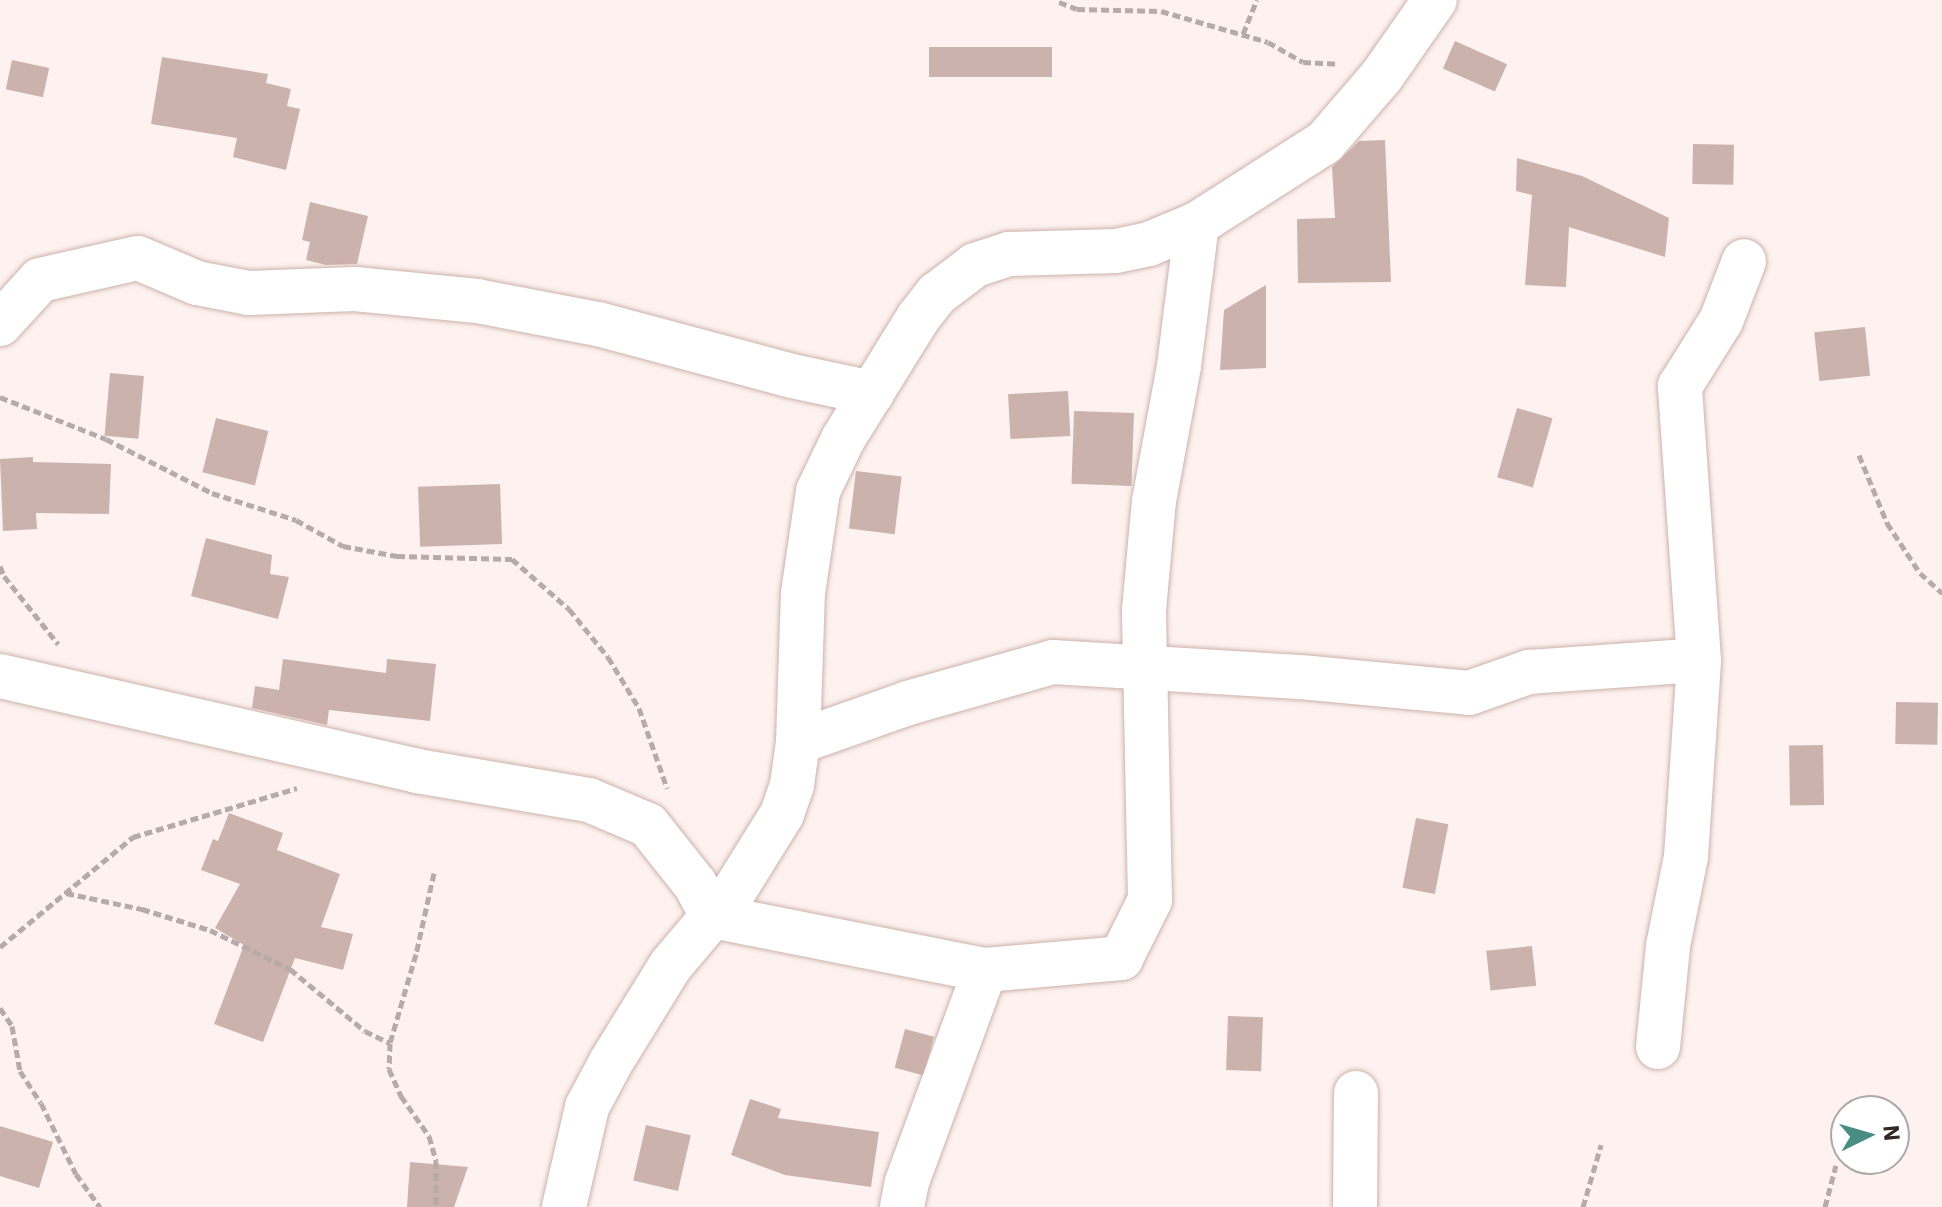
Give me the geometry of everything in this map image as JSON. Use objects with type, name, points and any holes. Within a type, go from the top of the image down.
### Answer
[{"type":"street","points":[[564,1207],[587,1107],[671,965],[736,888],[782,814],[792,785],[798,742],[803,593],[818,491],[843,439],[937,294],[975,265],[1009,254],[1116,251],[1149,244],[1197,224],[1325,142],[1381,77],[1435,0]]},
{"type":"street","points":[[712,916],[985,970],[1121,958],[1150,900],[1144,610],[1154,501],[1179,366],[1197,224]]},
{"type":"street","points":[[0,324],[40,280],[138,258],[197,283],[249,293],[355,289],[492,304],[598,324],[792,376],[872,393]]},
{"type":"street","points":[[1658,1047],[1668,946],[1686,857],[1699,660],[1680,386],[1721,321],[1744,261]]},
{"type":"street","points":[[798,742],[908,703],[1053,662],[1311,678],[1469,693],[1529,672],[1699,660]]},
{"type":"street","points":[[0,676],[417,771],[589,800],[648,825],[695,884],[712,916]]},
{"type":"street","points":[[902,1207],[907,1182],[985,970]]},
{"type":"street","points":[[1355,1207],[1356,1093]]},
{"type":"path","points":[[1243,34],[1257,0]]},
{"type":"path","points":[[1059,2],[1077,9],[1161,11],[1268,42],[1303,62],[1334,63],[1381,77]]},
{"type":"path","points":[[0,397],[106,439],[212,493],[296,520],[343,546],[397,556],[512,559],[569,609],[608,657],[639,708],[671,798]]},
{"type":"path","points":[[1859,455],[1887,523],[1920,573],[1942,593]]},
{"type":"path","points":[[0,566],[94,698]]},
{"type":"path","points":[[0,947],[133,837],[298,788]]},
{"type":"path","points":[[434,873],[416,954],[390,1043],[389,1069],[401,1096],[429,1136],[436,1161],[436,1207]]},
{"type":"path","points":[[66,893],[142,909],[235,942],[290,969],[365,1031],[390,1043]]},
{"type":"path","points":[[0,1008],[12,1026],[20,1071],[41,1103],[76,1174],[100,1207]]},
{"type":"path","points":[[1583,1207],[1601,1145]]},
{"type":"path","points":[[1825,1207],[1833,1175]]},
{"type":"building","points":[[1455,41],[1507,64],[1495,92],[1443,68]]},
{"type":"building","points":[[929,47],[1052,47],[1052,77],[929,77]]},
{"type":"building","points":[[162,57],[268,74],[266,83],[291,89],[287,106],[300,109],[286,170],[233,157],[237,138],[151,124]]},
{"type":"building","points":[[12,60],[49,68],[43,97],[6,89]]},
{"type":"building","points":[[1385,140],[1391,282],[1298,283],[1297,219],[1335,218],[1332,167],[1359,141]]},
{"type":"building","points":[[1693,144],[1734,145],[1733,185],[1692,184]]},
{"type":"building","points":[[1517,158],[1582,176],[1669,218],[1665,257],[1569,227],[1566,287],[1525,285],[1532,195],[1516,191]]},
{"type":"building","points":[[310,202],[368,216],[357,264],[326,265],[306,260],[310,242],[302,240]]},
{"type":"building","points":[[1266,285],[1266,368],[1220,370],[1224,310]]},
{"type":"building","points":[[1865,327],[1870,376],[1819,381],[1814,332]]},
{"type":"building","points":[[110,373],[144,376],[138,439],[105,436]]},
{"type":"building","points":[[1068,391],[1070,436],[1010,439],[1008,394]]},
{"type":"building","points":[[1517,408],[1553,418],[1533,487],[1497,477]]},
{"type":"building","points":[[1074,411],[1134,413],[1131,486],[1071,484]]},
{"type":"building","points":[[216,418],[268,431],[255,485],[202,472]]},
{"type":"building","points":[[33,457],[33,462],[111,464],[109,514],[36,513],[37,529],[3,531],[0,459]]},
{"type":"building","points":[[856,471],[902,477],[895,534],[849,529]]},
{"type":"building","points":[[500,484],[502,544],[420,547],[418,487]]},
{"type":"building","points":[[206,538],[272,555],[270,574],[289,577],[278,619],[191,596]]},
{"type":"building","points":[[283,659],[386,673],[387,659],[436,664],[430,721],[329,710],[327,725],[252,708],[255,686],[279,690]]},
{"type":"building","points":[[1896,702],[1938,703],[1937,745],[1895,744]]},
{"type":"building","points":[[1823,745],[1824,805],[1790,806],[1789,746]]},
{"type":"building","points":[[229,813],[283,833],[277,850],[340,874],[321,927],[353,934],[343,970],[295,958],[263,1042],[214,1024],[244,945],[215,928],[240,884],[201,870],[213,839],[218,841]]},
{"type":"building","points":[[1416,818],[1448,824],[1435,894],[1402,888]]},
{"type":"building","points":[[1532,946],[1536,986],[1490,991],[1486,951]]},
{"type":"building","points":[[1228,1016],[1263,1017],[1261,1071],[1226,1070]]},
{"type":"building","points":[[905,1029],[934,1037],[924,1075],[895,1068]]},
{"type":"building","points":[[750,1099],[781,1109],[778,1118],[879,1132],[871,1187],[785,1175],[731,1155]]},
{"type":"building","points":[[646,1125],[691,1135],[678,1191],[633,1181]]},
{"type":"building","points":[[0,1126],[53,1142],[39,1188],[0,1176]]},
{"type":"building","points":[[410,1162],[468,1167],[454,1207],[407,1207]]}]
